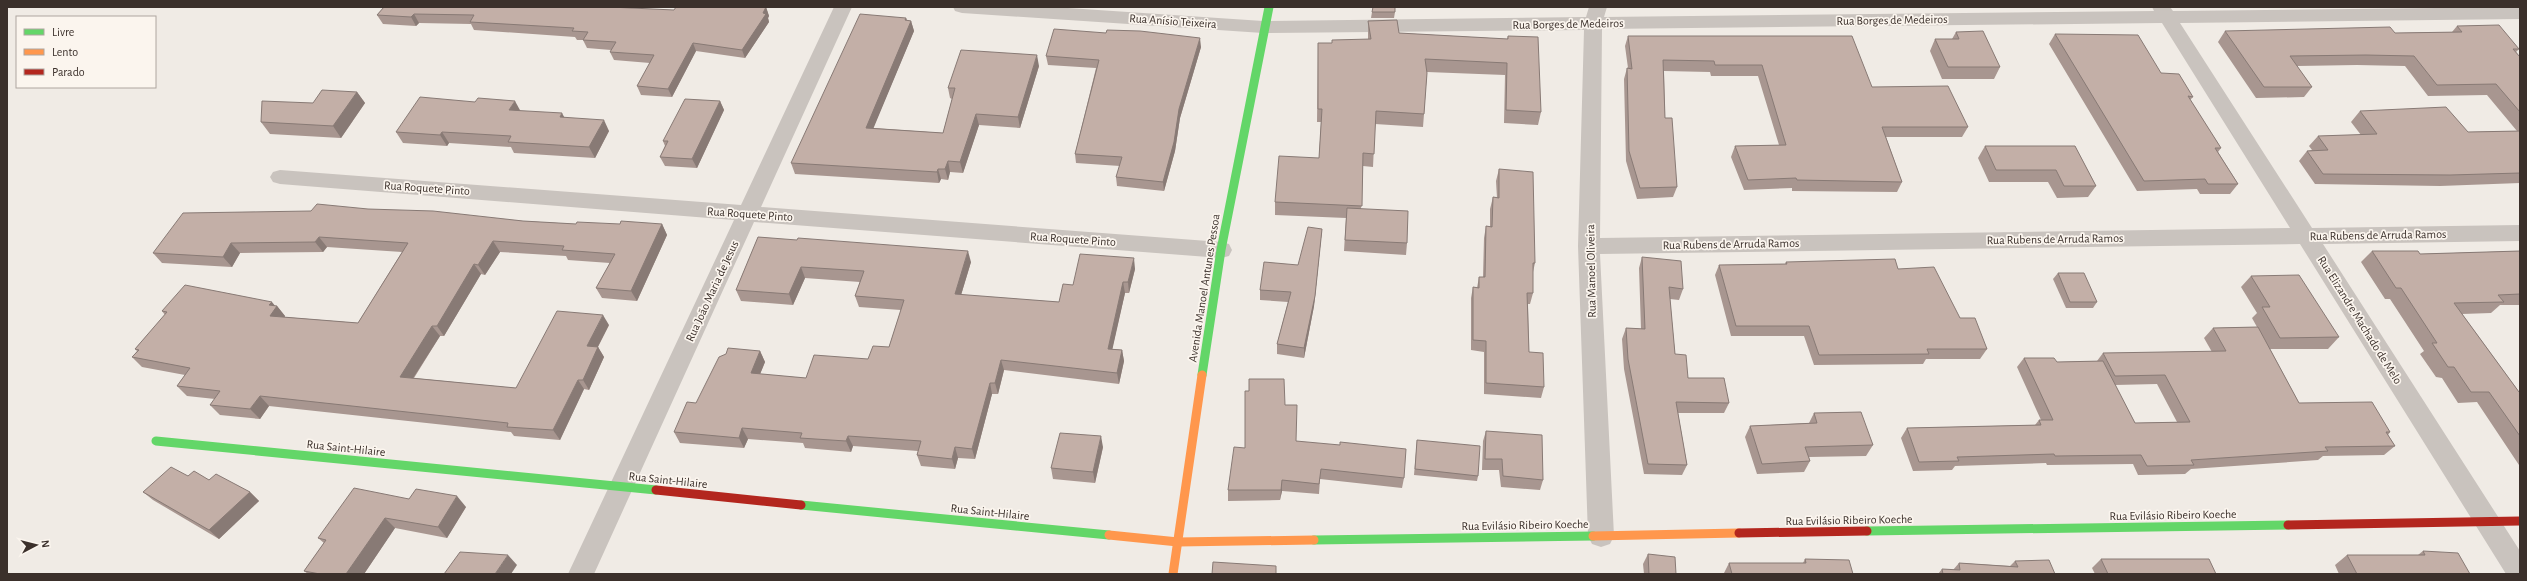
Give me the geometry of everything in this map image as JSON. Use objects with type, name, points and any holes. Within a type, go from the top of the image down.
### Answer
[{"type":"street","name":"Rua João Maria de Jesus","points":[[581,574],[843,7]]},
{"type":"street","name":"Rua Anísio Teixeira","points":[[962,7],[1263,27]]},
{"type":"street","name":"Avenida Manoel Antunes Pessoa","points":[[1173,574],[1221,250],[1263,27],[1269,7]]},
{"type":"street","name":"Rua Borges de Medeiros","points":[[1263,27],[1596,15],[2164,12],[2520,13]]},
{"type":"street","name":"Rua Elizandre Machado de Melo","points":[[2164,12],[2520,573]]},
{"type":"street","name":"Rua Manoel Oliveira","points":[[1596,15],[1589,246],[1601,536]]},
{"type":"street","name":"Rua Roquete Pinto","points":[[280,177],[1221,250]]},
{"type":"street","name":"Rua Rubens de Arruda Ramos","points":[[1589,246],[2520,233]]},
{"type":"street","name":"Rua Saint-Hilaire","points":[[156,441],[1178,542]]},
{"type":"street","name":"Rua Evilásio Ribeiro Koeche","points":[[1178,542],[2520,521]]},
{"type":"building","points":[[384,7],[610,7],[674,10],[676,7],[766,7],[763,13],[766,14],[742,50],[693,43],[668,89],[637,86],[654,55],[610,52],[616,42],[583,40],[588,32],[572,31],[574,28],[470,22],[474,15],[414,14],[411,17],[377,15]]},
{"type":"building","points":[[1373,7],[1395,7],[1395,12],[1372,12]]},
{"type":"building","points":[[860,14],[906,18],[905,20],[911,21],[866,128],[943,133],[955,88],[948,88],[961,50],[1037,55],[1018,117],[976,114],[960,162],[948,161],[945,169],[938,169],[937,172],[791,163]]},
{"type":"building","points":[[1397,20],[1399,33],[1508,39],[1508,36],[1538,37],[1541,112],[1506,110],[1507,63],[1425,59],[1427,73],[1424,114],[1376,111],[1374,154],[1363,153],[1362,206],[1275,202],[1279,156],[1319,158],[1322,109],[1318,109],[1318,43],[1332,43],[1332,40],[1371,39],[1368,21]]},
{"type":"building","points":[[2499,25],[2519,49],[2513,49],[2520,57],[2520,112],[2496,84],[2437,85],[2414,56],[2290,56],[2312,87],[2264,87],[2225,31],[2390,27],[2395,33],[2462,32],[2457,26]]},
{"type":"building","points":[[1054,29],[1106,33],[1107,30],[1140,31],[1200,38],[1179,109],[1174,142],[1163,182],[1116,177],[1122,157],[1075,154],[1099,60],[1046,56]]},
{"type":"building","points":[[1983,31],[2000,67],[1948,67],[1935,39],[1959,39],[1956,32]]},
{"type":"building","points":[[2055,34],[2138,35],[2161,73],[2179,74],[2193,97],[2188,96],[2221,148],[2215,148],[2238,184],[2208,184],[2205,179],[2144,181]]},
{"type":"building","points":[[1628,36],[1852,36],[1872,87],[1948,86],[1968,127],[1882,127],[1902,182],[1797,180],[1796,178],[1748,180],[1735,146],[1786,145],[1762,65],[1715,65],[1714,61],[1663,60],[1665,118],[1672,118],[1677,187],[1640,188],[1629,151],[1627,68],[1632,69]]},
{"type":"building","points":[[322,90],[357,92],[333,126],[261,122],[262,101],[313,103]]},
{"type":"building","points":[[420,97],[475,102],[478,98],[515,101],[509,110],[562,113],[560,117],[604,120],[589,147],[508,142],[511,136],[442,132],[440,135],[396,132]]},
{"type":"building","points":[[685,99],[720,101],[692,159],[660,157],[668,141],[663,141]]},
{"type":"building","points":[[2446,107],[2468,132],[2520,131],[2520,173],[2450,175],[2323,174],[2307,151],[2328,150],[2318,136],[2377,134],[2360,111]]},
{"type":"building","points":[[1985,146],[2075,146],[2096,186],[2064,186],[2056,170],[1996,170]]},
{"type":"building","points":[[1499,169],[1533,172],[1535,263],[1533,263],[1533,293],[1527,293],[1529,352],[1543,353],[1544,387],[1486,383],[1486,341],[1473,340],[1473,287],[1479,288],[1479,277],[1485,277],[1486,226],[1492,227],[1493,197],[1499,198]]},
{"type":"building","points":[[317,204],[368,209],[433,211],[523,221],[576,224],[577,222],[620,224],[621,221],[662,224],[631,291],[596,288],[615,254],[562,250],[564,246],[493,241],[478,265],[474,264],[437,326],[432,326],[400,377],[516,388],[557,311],[603,315],[587,346],[598,347],[583,380],[578,380],[553,430],[507,427],[508,423],[260,396],[250,409],[210,405],[220,391],[177,386],[190,368],[132,357],[139,350],[135,349],[167,312],[162,311],[185,285],[272,302],[269,305],[277,306],[270,316],[358,323],[408,243],[319,237],[315,242],[231,243],[223,257],[153,253],[183,213],[311,211]]},
{"type":"building","points":[[1347,208],[1408,211],[1407,243],[1345,240]]},
{"type":"building","points":[[1308,227],[1322,229],[1315,296],[1304,348],[1277,344],[1291,292],[1260,290],[1264,262],[1298,265]]},
{"type":"building","points":[[758,237],[797,240],[798,238],[968,251],[955,294],[1059,302],[1063,284],[1073,285],[1080,254],[1134,258],[1128,282],[1123,282],[1108,349],[1122,350],[1117,373],[1001,360],[995,383],[990,383],[972,449],[955,447],[952,459],[917,455],[921,441],[848,436],[846,441],[800,438],[802,433],[742,428],[739,438],[674,432],[687,402],[696,403],[719,357],[726,354],[728,348],[760,351],[751,373],[806,378],[814,355],[868,359],[873,346],[889,347],[904,300],[855,296],[864,271],[801,267],[789,294],[736,290]]},
{"type":"building","points":[[2372,251],[2418,251],[2420,254],[2520,251],[2520,294],[2498,295],[2504,302],[2454,303],[2520,392],[2520,436],[2489,392],[2471,392],[2454,367],[2448,367],[2432,343],[2437,343],[2401,288],[2396,288]]},
{"type":"building","points":[[1642,257],[1681,261],[1683,289],[1669,287],[1675,354],[1686,355],[1688,378],[1724,378],[1729,403],[1676,402],[1687,465],[1648,464],[1628,359],[1626,328],[1645,329]]},
{"type":"building","points":[[1895,259],[1898,269],[1934,267],[1960,318],[1975,318],[1987,349],[1927,349],[1929,354],[1819,355],[1809,326],[1736,326],[1719,265],[1787,264],[1786,262]]},
{"type":"building","points":[[2058,273],[2084,273],[2097,302],[2070,302]]},
{"type":"building","points":[[2299,275],[2339,337],[2280,338],[2262,307],[2270,307],[2251,276]]},
{"type":"building","points":[[2258,327],[2299,403],[2372,402],[2390,432],[2386,432],[2395,446],[2325,447],[2328,451],[2191,460],[2194,465],[2147,466],[2141,455],[2055,456],[2054,454],[1957,457],[1959,461],[1919,462],[1907,428],[2041,425],[2039,420],[2053,420],[2024,358],[2054,358],[2057,362],[2103,361],[2135,423],[2190,422],[2165,375],[2115,376],[2103,353],[2226,351],[2213,328]]},
{"type":"building","points":[[1249,379],[1284,379],[1285,405],[1297,405],[1296,441],[1340,445],[1340,442],[1406,449],[1404,478],[1321,469],[1319,484],[1282,480],[1281,490],[1228,490],[1234,447],[1245,448],[1245,391],[1249,391]]},
{"type":"building","points":[[1861,412],[1873,445],[1805,447],[1810,461],[1762,464],[1750,426],[1817,423],[1814,413]]},
{"type":"building","points":[[1486,431],[1542,435],[1543,480],[1503,476],[1502,459],[1485,459]]},
{"type":"building","points":[[1060,433],[1101,436],[1093,472],[1051,468]]},
{"type":"building","points":[[1417,440],[1480,446],[1478,476],[1415,469]]},
{"type":"building","points":[[171,467],[188,476],[194,471],[209,480],[216,474],[250,492],[209,530],[143,492]]},
{"type":"building","points":[[354,488],[409,499],[416,489],[457,496],[438,527],[385,518],[346,574],[320,574],[304,571],[326,540],[318,538]]},
{"type":"building","points":[[2423,551],[2458,553],[2470,574],[2357,574],[2347,555],[2425,555]]},
{"type":"building","points":[[460,552],[508,555],[495,574],[444,574]]},
{"type":"building","points":[[1648,554],[1675,557],[1676,574],[1649,574]]},
{"type":"building","points":[[1805,559],[1849,560],[1853,574],[1732,574],[1729,563],[1806,563]]},
{"type":"building","points":[[2101,559],[2209,559],[2216,574],[2108,574]]},
{"type":"building","points":[[2049,560],[2055,574],[1943,574],[1942,569],[1960,570],[1959,563],[2018,567],[2015,561]]},
{"type":"building","points":[[1213,562],[1276,566],[1276,574],[1212,574]]},
{"type":"traffic: fast","points":[[1202,375],[1221,250],[1269,7]]},
{"type":"traffic: fast","points":[[156,441],[656,490]]},
{"type":"traffic: fast","points":[[801,505],[1109,535]]},
{"type":"traffic: fast","points":[[1867,531],[2288,525]]},
{"type":"traffic: fast","points":[[1314,540],[1593,536]]},
{"type":"traffic: slow","points":[[1173,574],[1202,375]]},
{"type":"traffic: slow","points":[[1593,536],[1739,533]]},
{"type":"traffic: slow","points":[[1109,535],[1178,542],[1314,540]]},
{"type":"traffic: jam","points":[[656,490],[801,505]]},
{"type":"traffic: jam","points":[[2288,525],[2520,521]]},
{"type":"traffic: jam","points":[[1739,533],[1867,531]]}]
